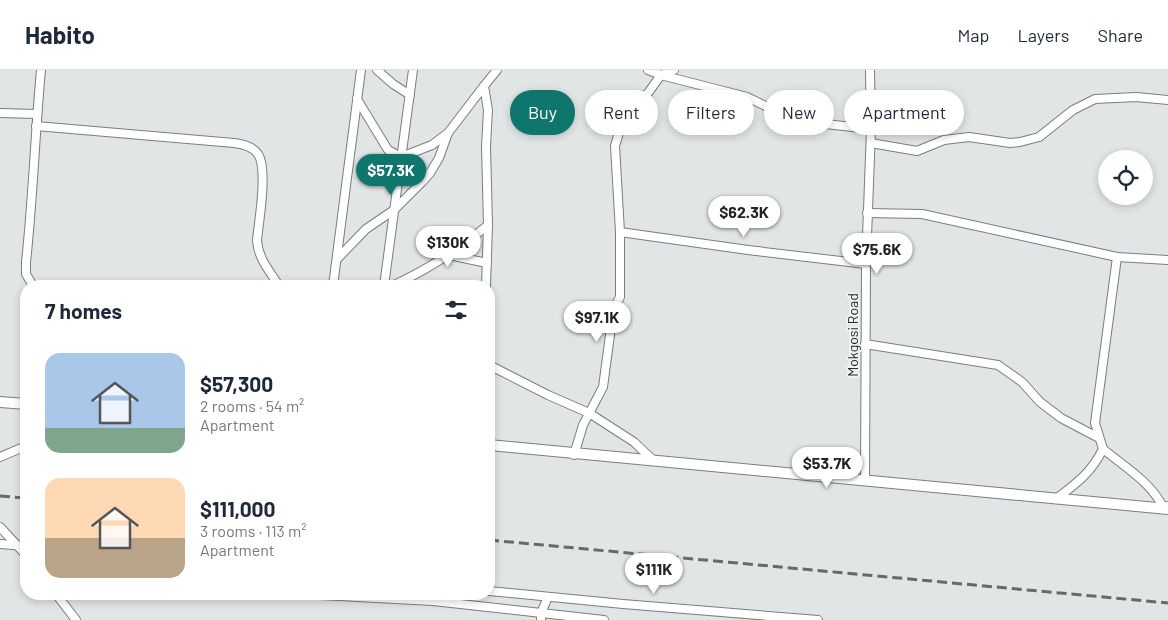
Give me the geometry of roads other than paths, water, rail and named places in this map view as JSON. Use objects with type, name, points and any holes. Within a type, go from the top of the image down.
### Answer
[{"type":"street","points":[[30,280],[26,274],[26,262],[35,168],[36,126],[41,70]]},
{"type":"street","points":[[334,280],[361,70]]},
{"type":"street","points":[[377,70],[410,95]]},
{"type":"street","points":[[385,280],[413,70]]},
{"type":"street","points":[[338,258],[366,230],[394,210],[430,173],[439,158],[448,134],[497,70]]},
{"type":"street","points":[[648,70],[747,97],[790,118],[844,126]]},
{"type":"street","points":[[574,455],[583,425],[603,387],[610,335],[610,320],[620,297],[620,232],[615,146],[621,126],[637,107],[640,99],[648,93],[661,75],[674,70]]},
{"type":"street","name":"Mokgosi Road","points":[[870,70],[871,90]]},
{"type":"street","points":[[484,86],[488,110],[486,146],[488,225],[486,280]]},
{"type":"street","points":[[871,143],[916,150],[944,140],[969,137],[1010,143],[1020,142],[1039,137],[1073,110],[1095,99],[1136,97],[1168,100]]},
{"type":"street","points":[[357,99],[388,150],[401,157],[432,145],[448,134]]},
{"type":"street","points":[[0,112],[37,114]]},
{"type":"street","points":[[36,126],[244,144],[252,149],[258,153],[263,171],[257,240],[258,251],[261,261],[275,280]]},
{"type":"street","name":"Mokgosi Road","points":[[865,480],[866,264],[872,135]]},
{"type":"street","points":[[867,213],[922,214],[1117,257],[1168,260]]},
{"type":"street","points":[[403,280],[449,255],[488,225]]},
{"type":"street","points":[[620,232],[866,264]]},
{"type":"street","points":[[449,255],[487,264]]},
{"type":"street","points":[[1117,257],[1095,423],[1103,449],[1150,488],[1167,508]]},
{"type":"street","points":[[866,344],[998,365],[1022,382],[1040,402],[1061,418],[1100,438]]},
{"type":"street","points":[[495,368],[589,413],[634,442],[654,461]]},
{"type":"street","points":[[0,402],[20,404]]},
{"type":"street","points":[[495,446],[574,455],[1167,508]]},
{"type":"street","points":[[0,457],[20,449]]},
{"type":"street","points":[[1056,499],[1081,480],[1095,466],[1103,449]]},
{"type":"street","points":[[0,527],[20,544]]},
{"type":"street","points":[[0,544],[20,546]]},
{"type":"street","points":[[495,592],[818,620]]},
{"type":"street","points":[[541,616],[548,597]]},
{"type":"street","points":[[61,600],[76,620]]},
{"type":"street","points":[[414,600],[541,616],[604,620]]},
{"type":"railway","points":[[0,496],[20,498]]},
{"type":"railway","points":[[495,541],[1168,603]]}]
